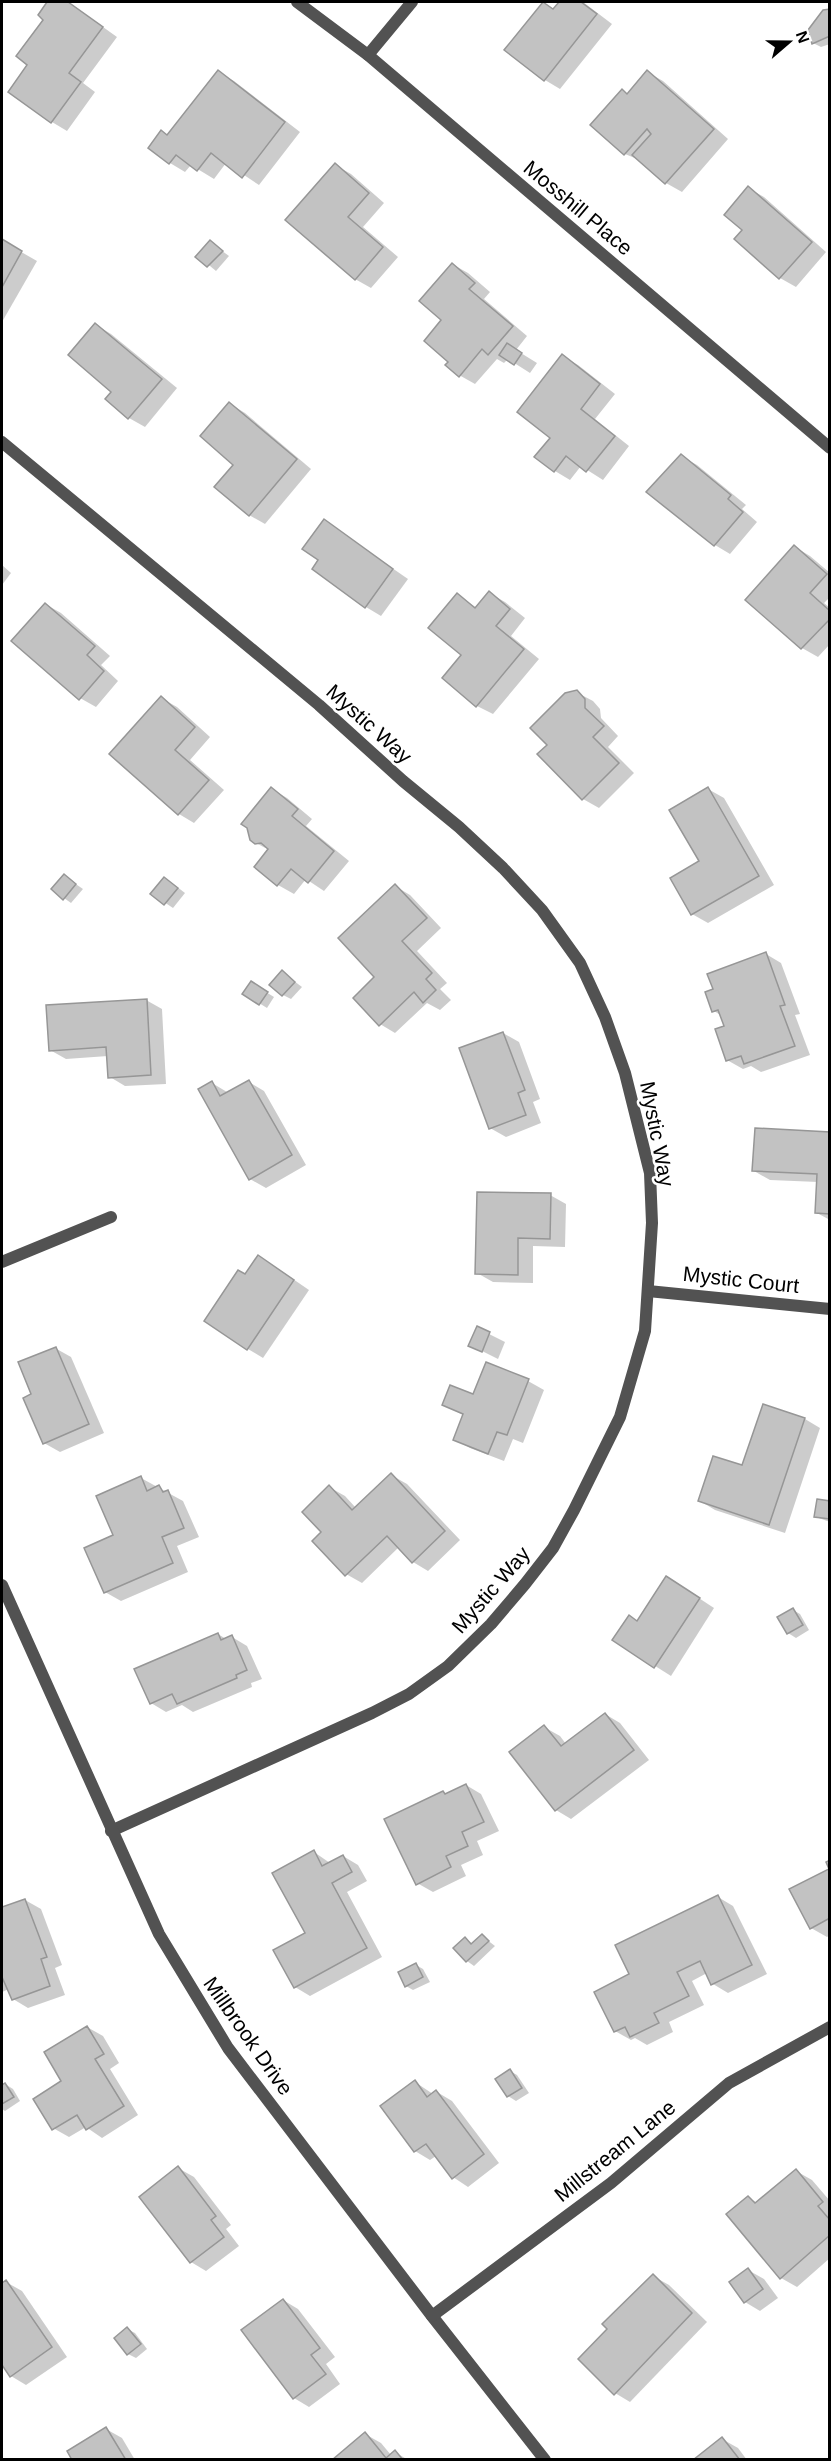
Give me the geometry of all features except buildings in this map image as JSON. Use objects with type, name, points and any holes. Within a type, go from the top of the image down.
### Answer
[{"type":"street","name":"Mosshill Place","points":[[297,2],[368,55],[830,448]]},
{"type":"street","points":[[368,55],[412,2]]},
{"type":"street","name":"Mystic Way","points":[[2,442],[319,705],[403,781],[459,827],[503,868],[542,910],[579,963],[605,1017],[625,1072],[650,1173],[652,1223],[645,1331],[620,1417],[553,1548],[525,1584],[491,1624],[448,1666],[410,1694],[111,1831]]},
{"type":"street","points":[[2,1262],[111,1217]]},
{"type":"street","name":"Mystic Court","points":[[648,1291],[830,1309]]},
{"type":"street","name":"Millbrook Drive","points":[[2,1585],[159,1934],[228,2048],[545,2460]]},
{"type":"street","name":"Millstream Lane","points":[[432,2316],[611,2182],[729,2083],[830,2028]]}]
